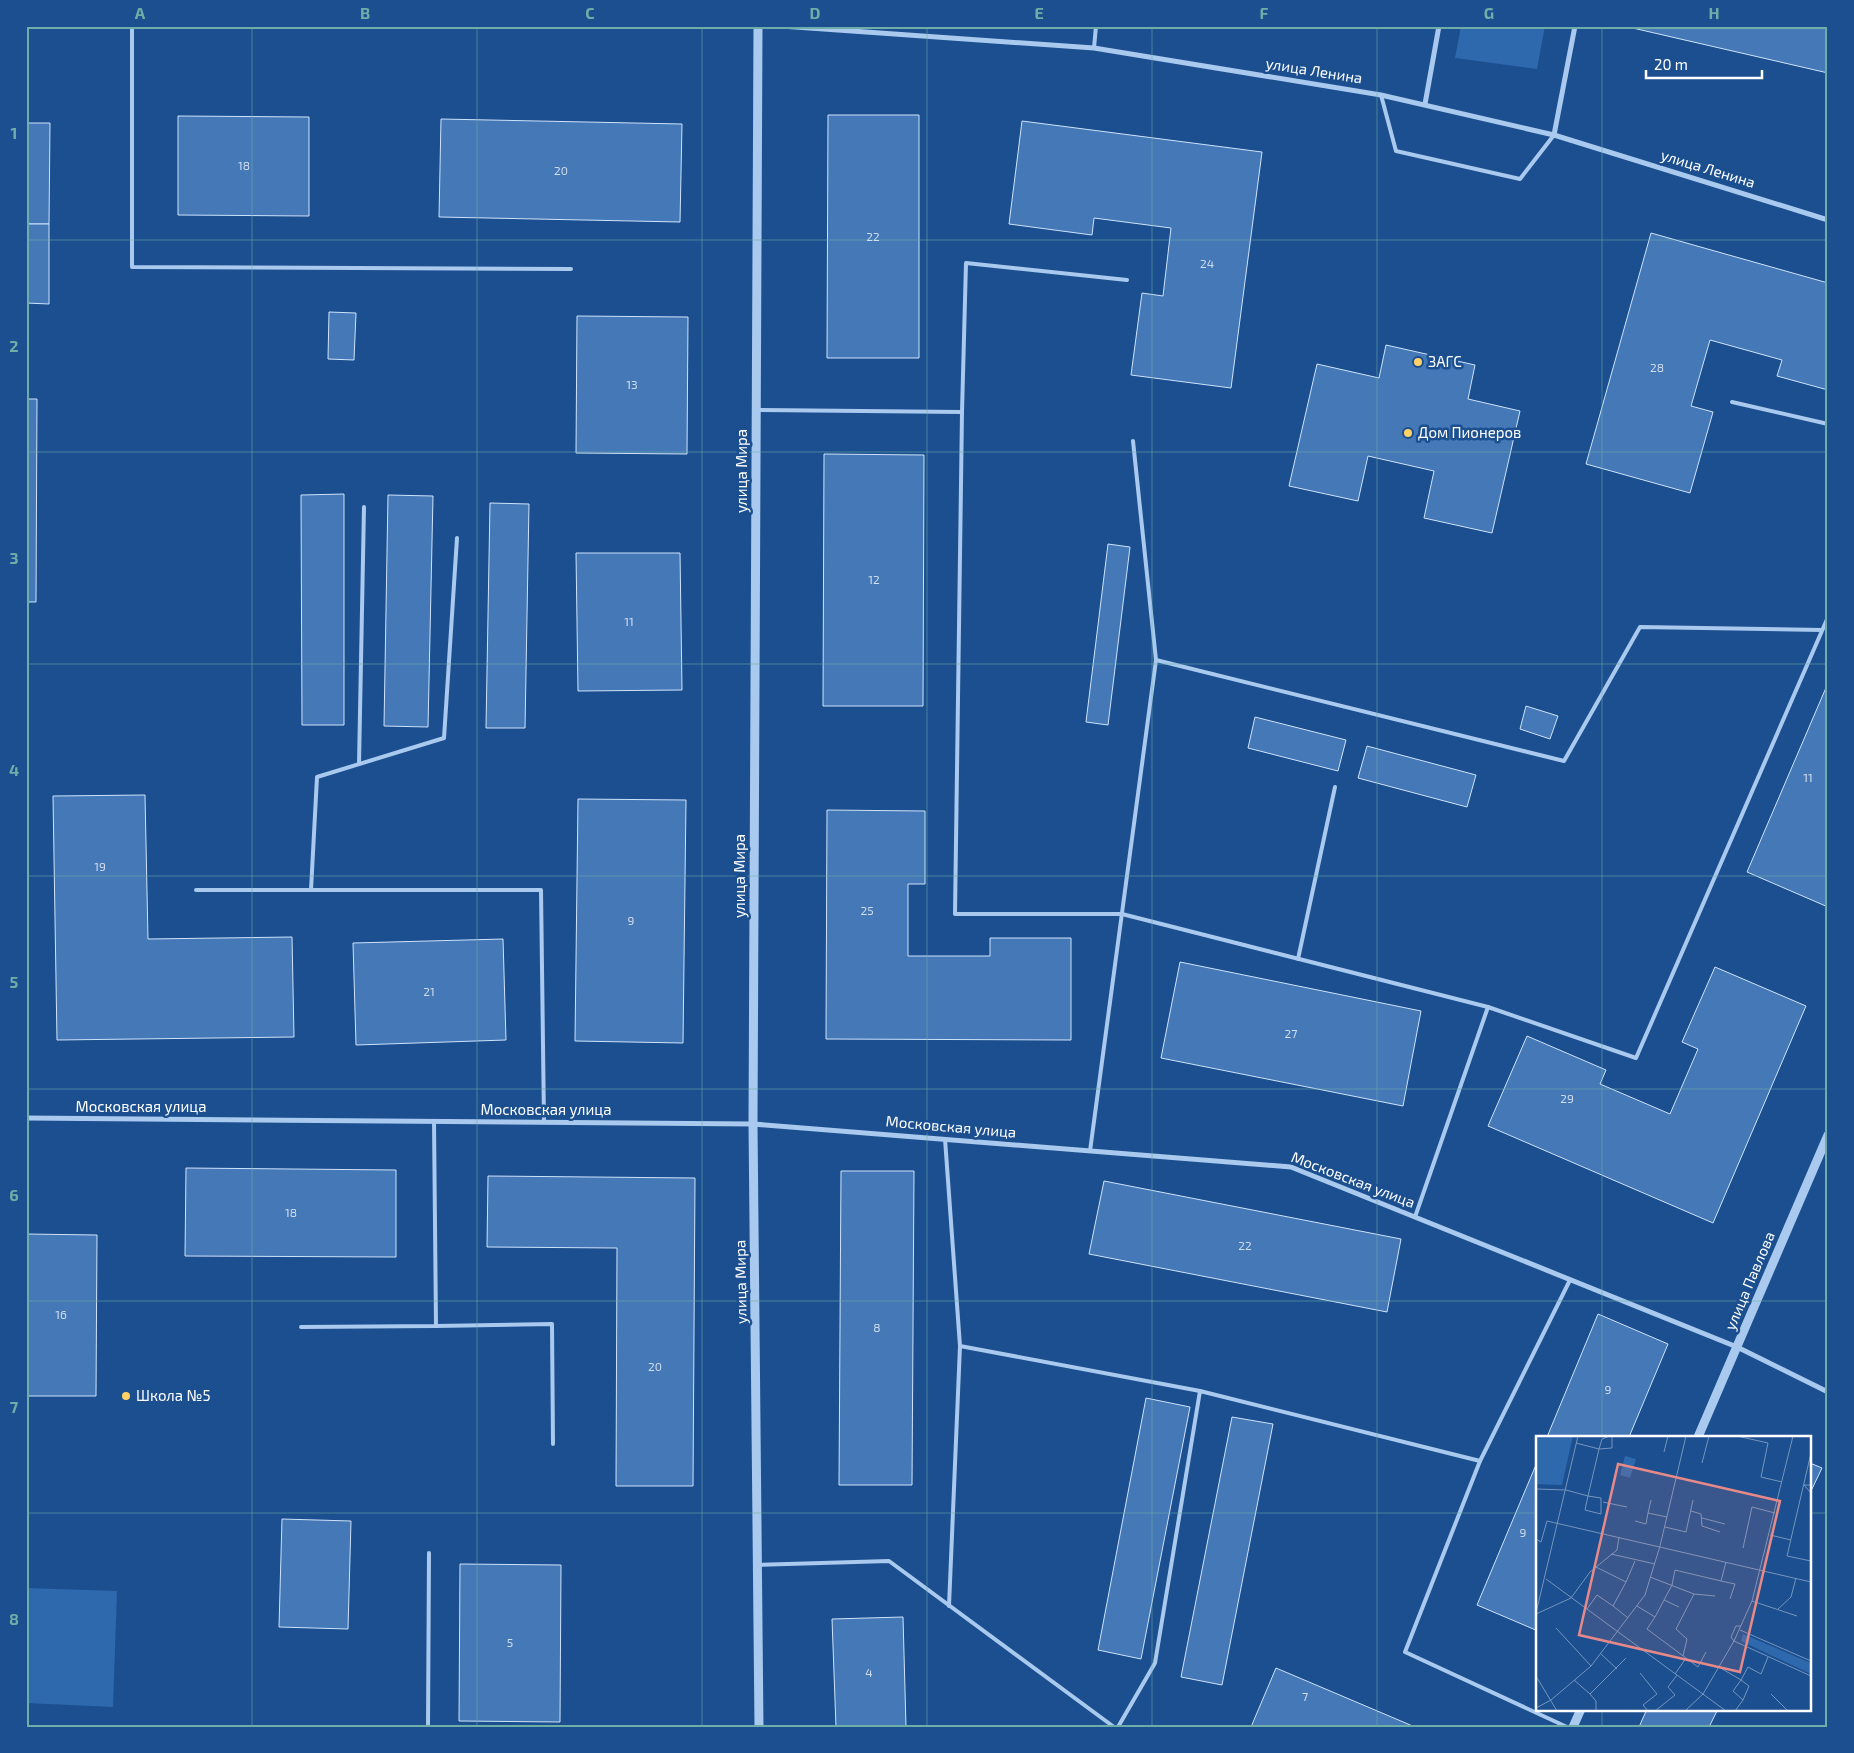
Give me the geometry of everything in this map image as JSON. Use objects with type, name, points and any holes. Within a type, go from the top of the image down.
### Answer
[{"type":"street","name":"улица Мира","points":[[758,26],[753,1124],[759,1727]]},
{"type":"street","name":"улица Ленина","points":[[780,26],[1094,48],[1381,95],[1554,135],[1828,220]]},
{"type":"street","points":[[1425,104],[1439,26]]},
{"type":"street","points":[[1554,135],[1575,26]]},
{"type":"street","name":"Московская улица","points":[[26,1118],[753,1124],[1292,1167],[1737,1347],[1828,1392]]},
{"type":"street","name":"улица Павлова","points":[[1698,1436],[1828,1135]]},
{"type":"street","points":[[1573,1727],[1581,1710]]},
{"type":"lane","points":[[132,26],[132,267],[571,269]]},
{"type":"lane","points":[[1094,48],[1096,26]]},
{"type":"lane","points":[[1381,95],[1396,151],[1520,180],[1554,135]]},
{"type":"lane","points":[[1127,280],[966,263],[955,914],[1122,914],[1488,1007],[1636,1058],[1828,617]]},
{"type":"lane","points":[[1732,402],[1828,424]]},
{"type":"lane","points":[[756,410],[962,412]]},
{"type":"lane","points":[[1090,1151],[1156,660],[1133,441]]},
{"type":"lane","points":[[359,764],[364,507]]},
{"type":"lane","points":[[311,890],[317,777],[444,738],[457,538]]},
{"type":"lane","points":[[1156,660],[1564,762],[1640,627],[1822,630]]},
{"type":"lane","points":[[1298,959],[1335,787]]},
{"type":"lane","points":[[196,890],[541,890],[544,1122]]},
{"type":"lane","points":[[1415,1217],[1488,1007]]},
{"type":"lane","points":[[434,1121],[436,1326]]},
{"type":"lane","points":[[944,1139],[960,1346],[949,1606]]},
{"type":"lane","points":[[1567,1727],[1405,1652],[1480,1462],[1570,1280]]},
{"type":"lane","points":[[301,1327],[552,1324],[553,1444]]},
{"type":"lane","points":[[960,1346],[1200,1390],[1480,1462]]},
{"type":"lane","points":[[1118,1727],[1154,1664],[1200,1390]]},
{"type":"lane","points":[[428,1727],[429,1553]]},
{"type":"lane","points":[[757,1565],[889,1561],[1114,1727]]},
{"type":"shaded area","points":[[1461,26],[1545,26],[1537,69],[1455,58]]},
{"type":"shaded area","points":[[26,1588],[117,1591],[113,1707],[26,1703]]},
{"type":"building","points":[[1624,26],[1828,26],[1828,73]]},
{"type":"building","points":[[828,115],[919,115],[919,358],[827,358]]},
{"type":"building","points":[[178,116],[309,117],[309,216],[178,215]]},
{"type":"building","points":[[441,119],[682,124],[680,222],[439,217]]},
{"type":"building","points":[[1022,121],[1262,152],[1231,388],[1131,375],[1142,293],[1163,296],[1171,228],[1094,218],[1092,235],[1009,224]]},
{"type":"building","points":[[26,123],[50,123],[49,224],[26,224]]},
{"type":"building","points":[[26,224],[49,224],[49,304],[26,303]]},
{"type":"building","points":[[1651,233],[1828,283],[1828,390],[1777,376],[1782,360],[1710,340],[1691,406],[1713,412],[1690,493],[1586,464]]},
{"type":"building","points":[[329,312],[356,313],[354,360],[328,359]]},
{"type":"building","points":[[577,316],[688,317],[687,454],[576,453]]},
{"type":"building","name":"Дом Пионеров","points":[[1386,345],[1475,365],[1468,399],[1520,411],[1492,533],[1424,518],[1434,471],[1368,456],[1358,501],[1289,486],[1317,364],[1379,378]]},
{"type":"building","points":[[26,399],[37,399],[36,602],[26,602]]},
{"type":"building","points":[[824,454],[924,455],[923,706],[823,706]]},
{"type":"building","points":[[344,494],[344,725],[302,725],[301,495]]},
{"type":"building","points":[[388,495],[433,496],[428,727],[384,726]]},
{"type":"building","points":[[490,503],[529,504],[525,728],[486,728]]},
{"type":"building","points":[[1108,544],[1130,547],[1108,725],[1086,722]]},
{"type":"building","points":[[576,553],[680,553],[682,690],[578,691]]},
{"type":"building","points":[[1828,683],[1828,907],[1747,872]]},
{"type":"building","points":[[1526,706],[1558,716],[1550,739],[1520,729]]},
{"type":"building","points":[[1255,717],[1346,740],[1338,771],[1248,748]]},
{"type":"building","points":[[1367,746],[1476,775],[1467,807],[1358,778]]},
{"type":"building","points":[[145,795],[148,939],[292,937],[294,1037],[57,1040],[53,796]]},
{"type":"building","points":[[578,799],[686,800],[683,1043],[575,1041]]},
{"type":"building","points":[[827,810],[925,811],[925,884],[908,884],[908,956],[990,956],[990,938],[1071,938],[1071,1040],[826,1039]]},
{"type":"building","points":[[503,939],[506,1040],[356,1045],[353,943]]},
{"type":"building","points":[[1180,962],[1421,1011],[1403,1106],[1161,1058]]},
{"type":"building","points":[[1715,967],[1806,1006],[1713,1223],[1488,1126],[1527,1036],[1606,1070],[1600,1084],[1670,1114],[1698,1049],[1682,1042]]},
{"type":"building","points":[[186,1168],[396,1170],[396,1257],[185,1256]]},
{"type":"building","points":[[841,1171],[914,1171],[912,1485],[839,1485]]},
{"type":"building","points":[[488,1176],[695,1178],[693,1486],[616,1486],[617,1248],[487,1247]]},
{"type":"building","points":[[1104,1181],[1401,1239],[1387,1312],[1089,1254]]},
{"type":"building","points":[[26,1234],[97,1235],[96,1396],[26,1396]]},
{"type":"building","points":[[1598,1314],[1668,1344],[1629,1436],[1547,1436]]},
{"type":"building","points":[[1146,1398],[1190,1407],[1141,1659],[1098,1650]]},
{"type":"building","points":[[1232,1417],[1273,1424],[1222,1685],[1181,1677]]},
{"type":"building","points":[[1812,1464],[1822,1468],[1812,1489]]},
{"type":"building","points":[[1536,1465],[1536,1630],[1477,1605]]},
{"type":"building","points":[[282,1519],[351,1521],[348,1629],[279,1627]]},
{"type":"building","points":[[460,1564],[561,1565],[560,1722],[459,1721]]},
{"type":"building","points":[[903,1617],[906,1727],[836,1727],[832,1619]]},
{"type":"building","points":[[1276,1668],[1415,1727],[1251,1727]]},
{"type":"building","points":[[1647,1710],[1718,1710],[1709,1727],[1639,1727]]},
{"type":"place","name":"ЗАГС","points":[[1418,362]]},
{"type":"place","name":"Дом Пионеров","points":[[1408,433]]},
{"type":"place","name":"Школа №5","points":[[126,1396]]}]
